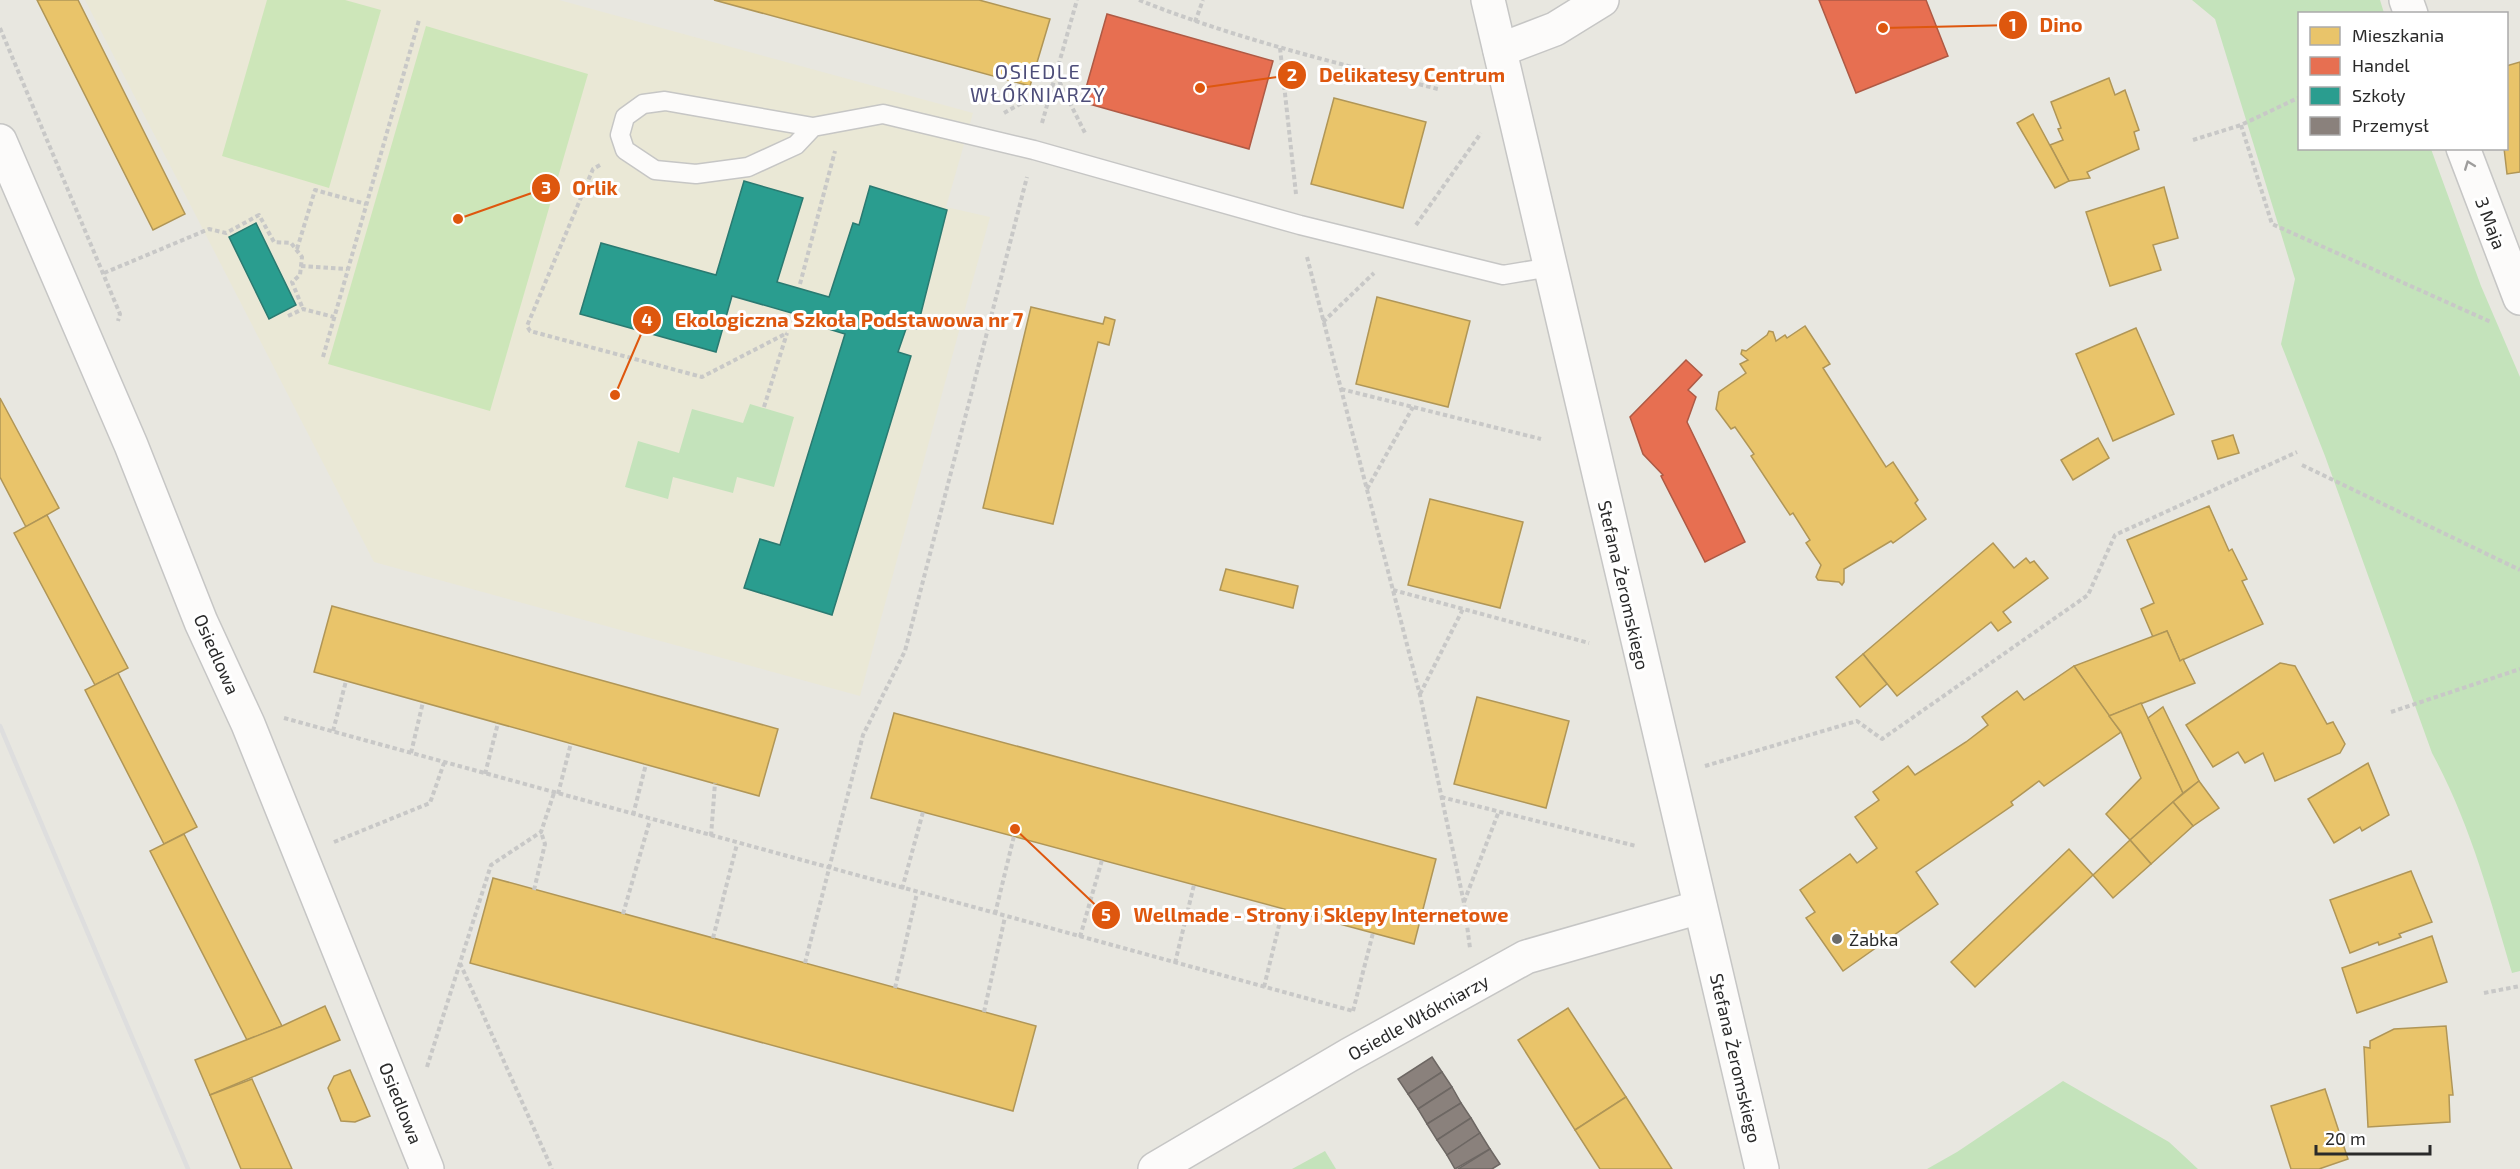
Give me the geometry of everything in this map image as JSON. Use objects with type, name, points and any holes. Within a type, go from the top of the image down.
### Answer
[{"type":"street","name":"Stefana Żeromskiego","points":[[1488,0],[1762,1169]]},
{"type":"street","points":[[1500,50],[1555,29],[1602,0]]},
{"type":"street","name":"Osiedlowa","points":[[0,141],[131,445],[201,622],[248,724],[303,855],[427,1169]]},
{"type":"street","name":"3 Maja","points":[[2464,150],[2520,298]]},
{"type":"street","name":"Osiedle Włókniarzy","points":[[1155,1169],[1349,1055],[1526,957],[1700,907]]},
{"type":"lane","points":[[813,127],[796,145],[748,166],[721,172],[696,174],[655,170],[625,150],[620,135],[625,117],[643,104],[665,101],[813,127],[883,114],[1034,150],[1300,225],[1503,275],[1551,267]]},
{"type":"path","points":[[805,963],[863,735],[905,651],[1034,150],[1077,0]]},
{"type":"path","points":[[1139,0],[1195,22],[1280,48],[1438,88]]},
{"type":"path","points":[[1195,22],[1203,0]]},
{"type":"path","points":[[323,357],[419,20]]},
{"type":"path","points":[[1280,48],[1300,225],[1323,323],[1420,695],[1464,903],[1470,953]]},
{"type":"path","points":[[1056,75],[1105,170]]},
{"type":"path","points":[[967,133],[1053,86]]},
{"type":"path","points":[[2193,140],[2241,124],[2298,98]]},
{"type":"path","points":[[1323,323],[1399,250],[1480,133],[1489,126],[1516,119]]},
{"type":"path","points":[[800,284],[843,122]]},
{"type":"path","points":[[2241,124],[2272,224],[2498,325]]},
{"type":"path","points":[[625,150],[593,169],[527,326],[530,331],[702,376],[787,333],[764,407]]},
{"type":"path","points":[[296,250],[315,190],[366,204]]},
{"type":"path","points":[[104,273],[209,229],[226,233],[259,215],[274,242],[291,243],[302,257],[300,275],[292,282],[303,309]]},
{"type":"path","points":[[301,266],[347,269]]},
{"type":"path","points":[[288,316],[303,309],[334,317]]},
{"type":"path","points":[[1340,389],[1541,439]]},
{"type":"path","points":[[1366,489],[1413,407]]},
{"type":"path","points":[[1670,777],[1857,721],[1882,739],[2088,595],[2115,535],[2298,452]]},
{"type":"path","points":[[2302,465],[2520,570]]},
{"type":"path","points":[[1392,590],[1589,643]]},
{"type":"path","points":[[1420,695],[1463,609]]},
{"type":"path","points":[[2391,712],[2520,669]]},
{"type":"path","points":[[333,731],[346,681]]},
{"type":"path","points":[[411,753],[423,702]]},
{"type":"path","points":[[248,724],[277,716],[830,870],[1360,1013]]},
{"type":"path","points":[[485,774],[498,723]]},
{"type":"path","points":[[426,1068],[491,865],[541,832],[556,794],[571,743]]},
{"type":"path","points":[[303,855],[429,803],[444,763]]},
{"type":"path","points":[[633,815],[646,764]]},
{"type":"path","points":[[711,836],[715,783]]},
{"type":"path","points":[[1441,797],[1636,846]]},
{"type":"path","points":[[1464,903],[1499,811]]},
{"type":"path","points":[[902,889],[923,812]]},
{"type":"path","points":[[623,914],[650,820]]},
{"type":"path","points":[[534,890],[545,844],[541,832]]},
{"type":"path","points":[[995,914],[1014,836]]},
{"type":"path","points":[[713,938],[737,844]]},
{"type":"path","points":[[1080,938],[1102,860]]},
{"type":"path","points":[[1175,963],[1194,885]]},
{"type":"path","points":[[895,988],[917,893]]},
{"type":"path","points":[[1264,987],[1283,909]]},
{"type":"path","points":[[984,1012],[1005,917]]},
{"type":"path","points":[[1353,1011],[1373,933]]},
{"type":"path","points":[[460,963],[552,1169]]},
{"type":"path","points":[[2484,993],[2520,986]]},
{"type":"shaded area","points":[[85,0],[559,0],[973,113],[946,207],[990,217],[860,696],[374,562]]},
{"type":"green space","points":[[267,0],[345,0],[381,10],[329,188],[222,156]]},
{"type":"green space","points":[[2192,0],[2380,0],[2384,12],[2298,12],[2298,150],[2431,150],[2481,286],[2520,377],[2520,971],[2512,973],[2468,834],[2432,753],[2325,456],[2281,344],[2295,279],[2215,19]]},
{"type":"green space","points":[[426,26],[588,74],[490,411],[328,364]]},
{"type":"green space","points":[[750,404],[794,417],[774,487],[737,477],[733,493],[673,477],[668,499],[625,487],[638,441],[679,453],[692,409],[743,423]]},
{"type":"green space","points":[[2063,1081],[2169,1142],[2198,1169],[1927,1169],[1957,1152]]},
{"type":"green space","points":[[1325,1151],[1336,1169],[1292,1169]]},
{"type":"building: Mieszkania","points":[[37,0],[78,0],[185,214],[153,230]]},
{"type":"building: Mieszkania","points":[[714,0],[979,0],[1050,19],[1030,86]]},
{"type":"building: Mieszkania","points":[[2520,62],[2520,172],[2507,174],[2504,150],[2508,150],[2508,65]]},
{"type":"building: Mieszkania","points":[[2109,78],[2115,95],[2125,90],[2139,130],[2134,132],[2139,149],[2087,172],[2090,178],[2069,181],[2050,145],[2063,140],[2051,102]]},
{"type":"building: Mieszkania","points":[[1334,98],[1426,122],[1403,208],[1311,184]]},
{"type":"building: Mieszkania","points":[[2033,114],[2069,181],[2055,188],[2017,123]]},
{"type":"building: Mieszkania","points":[[2164,187],[2178,238],[2153,245],[2161,270],[2110,286],[2086,212]]},
{"type":"building: Mieszkania","points":[[1377,297],[1470,321],[1448,407],[1356,384]]},
{"type":"building: Mieszkania","points":[[1031,307],[1103,324],[1105,317],[1115,320],[1109,345],[1098,342],[1053,524],[983,508]]},
{"type":"building: Mieszkania","points":[[1805,326],[1830,364],[1823,368],[1886,467],[1893,462],[1918,500],[1915,503],[1926,519],[1893,543],[1891,541],[1844,569],[1842,585],[1839,582],[1818,580],[1816,577],[1821,565],[1806,543],[1810,540],[1793,513],[1790,515],[1751,456],[1754,454],[1735,427],[1731,429],[1716,409],[1719,392],[1746,373],[1740,364],[1748,360],[1741,354],[1742,350],[1746,351],[1769,331],[1773,332],[1776,341],[1785,335],[1787,338]]},
{"type":"building: Mieszkania","points":[[2136,328],[2174,414],[2113,441],[2076,354]]},
{"type":"building: Mieszkania","points":[[0,398],[59,508],[26,527],[0,477]]},
{"type":"building: Mieszkania","points":[[2233,435],[2239,453],[2218,459],[2212,441]]},
{"type":"building: Mieszkania","points":[[2098,438],[2109,458],[2073,480],[2061,460]]},
{"type":"building: Mieszkania","points":[[1430,499],[1523,522],[1500,608],[1408,585]]},
{"type":"building: Mieszkania","points":[[2209,506],[2229,551],[2232,549],[2247,579],[2242,581],[2263,624],[2180,661],[2167,631],[2153,637],[2141,609],[2154,603],[2127,540]]},
{"type":"building: Mieszkania","points":[[47,515],[128,668],[95,685],[14,533]]},
{"type":"building: Mieszkania","points":[[1993,543],[2014,568],[2026,558],[2030,563],[2034,561],[2048,578],[2003,612],[2011,622],[1998,631],[1991,622],[1897,696],[1863,654]]},
{"type":"building: Mieszkania","points":[[1226,569],[1298,586],[1293,608],[1220,590]]},
{"type":"building: Mieszkania","points":[[332,606],[778,729],[759,796],[314,672]]},
{"type":"building: Mieszkania","points":[[2167,631],[2180,661],[2183,659],[2195,683],[2109,716],[2074,666]]},
{"type":"building: Mieszkania","points":[[1863,654],[1887,684],[1860,707],[1836,677]]},
{"type":"building: Mieszkania","points":[[2280,663],[2295,666],[2327,724],[2333,722],[2345,744],[2340,753],[2275,781],[2263,753],[2245,763],[2238,752],[2213,767],[2186,725]]},
{"type":"building: Mieszkania","points":[[2074,666],[2121,732],[2044,786],[2039,781],[2011,802],[2013,805],[1916,872],[1938,904],[1843,971],[1806,918],[1815,912],[1800,890],[1850,854],[1857,863],[1877,848],[1855,817],[1879,800],[1873,792],[1908,766],[1915,775],[1966,742],[1988,725],[1982,717],[2017,691],[2024,700]]},
{"type":"building: Mieszkania","points":[[118,673],[197,827],[164,844],[85,690]]},
{"type":"building: Mieszkania","points":[[1477,697],[1569,721],[1546,808],[1454,784]]},
{"type":"building: Mieszkania","points":[[2141,703],[2183,793],[2130,840],[2106,814],[2141,778],[2121,732],[2109,716]]},
{"type":"building: Mieszkania","points":[[2163,707],[2199,781],[2183,793],[2148,718]]},
{"type":"building: Mieszkania","points":[[894,713],[1436,859],[1414,944],[871,798]]},
{"type":"building: Mieszkania","points":[[2368,763],[2389,815],[2362,831],[2360,827],[2334,843],[2308,799]]},
{"type":"building: Mieszkania","points":[[2199,781],[2219,808],[2193,826],[2173,802]]},
{"type":"building: Mieszkania","points":[[2173,802],[2193,826],[2151,864],[2130,840]]},
{"type":"building: Mieszkania","points":[[184,834],[282,1026],[247,1040],[150,851]]},
{"type":"building: Mieszkania","points":[[2130,840],[2151,864],[2113,898],[2093,875]]},
{"type":"building: Mieszkania","points":[[2069,849],[2093,875],[1975,987],[1951,962]]},
{"type":"building: Mieszkania","points":[[2411,871],[2432,922],[2399,934],[2401,937],[2379,945],[2378,942],[2350,953],[2330,900]]},
{"type":"building: Mieszkania","points":[[493,878],[1036,1026],[1013,1111],[470,963]]},
{"type":"building: Mieszkania","points":[[2432,936],[2447,982],[2357,1013],[2342,968]]},
{"type":"building: Mieszkania","points":[[325,1006],[340,1040],[210,1095],[195,1060],[282,1026]]},
{"type":"building: Mieszkania","points":[[1568,1008],[1626,1097],[1575,1130],[1518,1040]]},
{"type":"building: Mieszkania","points":[[2446,1026],[2453,1095],[2449,1095],[2450,1122],[2368,1127],[2364,1047],[2370,1048],[2370,1041],[2394,1029]]},
{"type":"building: Mieszkania","points":[[350,1070],[370,1116],[355,1122],[341,1121],[328,1088],[334,1076]]},
{"type":"building: Mieszkania","points":[[252,1079],[292,1169],[241,1169],[210,1095]]},
{"type":"building: Mieszkania","points":[[2325,1089],[2348,1159],[2319,1169],[2291,1169],[2271,1106]]},
{"type":"building: Mieszkania","points":[[1626,1097],[1672,1169],[1600,1169],[1575,1130]]},
{"type":"building: Handel","points":[[1819,0],[1926,0],[1948,56],[1856,93]]},
{"type":"building: Handel","points":[[1107,14],[1273,61],[1249,149],[1082,102]]},
{"type":"building: Handel","points":[[1686,360],[1702,375],[1688,390],[1696,397],[1687,422],[1745,542],[1705,562],[1661,476],[1663,475],[1643,454],[1630,417]]},
{"type":"building: Szkoły","points":[[744,181],[803,198],[777,282],[829,297],[853,223],[859,225],[870,186],[947,210],[917,329],[907,326],[898,352],[911,356],[832,615],[744,588],[760,539],[780,545],[845,334],[822,327],[823,322],[732,296],[716,352],[580,314],[601,243],[716,275]]},
{"type":"building: Szkoły","points":[[256,223],[296,305],[269,319],[229,237]]},
{"type":"building: Przemysł","points":[[1432,1057],[1442,1072],[1408,1094],[1398,1079]]},
{"type":"building: Przemysł","points":[[1442,1072],[1452,1087],[1418,1109],[1408,1094]]},
{"type":"building: Przemysł","points":[[1452,1087],[1461,1103],[1427,1124],[1418,1109]]},
{"type":"building: Przemysł","points":[[1461,1103],[1471,1118],[1437,1140],[1427,1124]]},
{"type":"building: Przemysł","points":[[1471,1118],[1480,1133],[1447,1155],[1437,1140]]},
{"type":"building: Przemysł","points":[[1480,1133],[1490,1149],[1455,1169],[1447,1155]]},
{"type":"building: Przemysł","points":[[1490,1149],[1500,1164],[1492,1169],[1458,1169]]},
{"type":"railway","points":[[0,726],[188,1169]]},
{"type":"place","name":"Dino","points":[[1883,28]]},
{"type":"place","name":"Delikatesy Centrum","points":[[1200,88]]},
{"type":"place","name":"Orlik","points":[[458,219]]},
{"type":"place","name":"Ekologiczna Szkoła Podstawowa nr 7","points":[[615,395]]},
{"type":"place","name":"Wellmade - Strony i Sklepy Internetowe","points":[[1015,829]]},
{"type":"place","name":"Żabka","points":[[1837,939]]},
{"type":"district","name":"OSIEDLE WŁÓKNIARZY","points":[[1038,82]]}]
